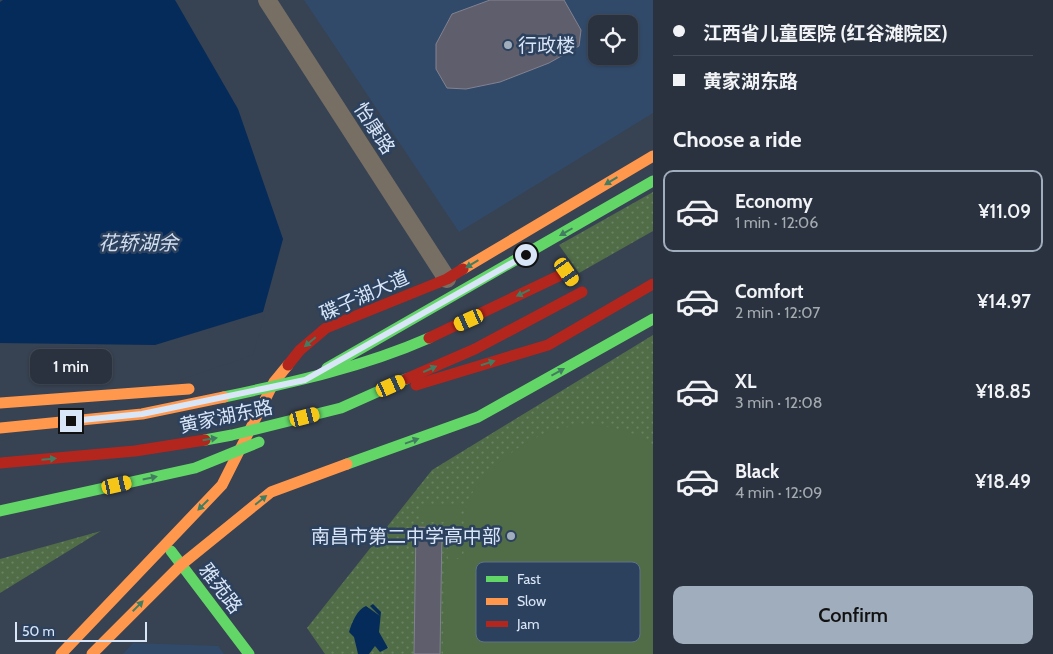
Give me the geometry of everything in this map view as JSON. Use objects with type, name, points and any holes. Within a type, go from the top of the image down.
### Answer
[{"type":"main road","name":"碟子湖大道","points":[[61,654],[222,485],[274,382],[300,350],[326,328],[447,279],[653,156]]},
{"type":"main road","points":[[0,403],[305,380],[653,181]]},
{"type":"main road","name":"黄家湖东路","points":[[0,428],[142,414],[305,380],[389,355],[469,320],[574,282],[475,349],[341,408],[232,435],[135,451],[0,463]]},
{"type":"main road","points":[[0,511],[195,468],[341,408],[548,345],[653,284]]},
{"type":"main road","points":[[92,654],[181,565],[271,492],[478,417],[653,319]]},
{"type":"main road","name":"雅苑路","points":[[165,543],[248,654]]},
{"type":"street","name":"怡康路","points":[[267,0],[447,279]]},
{"type":"shaded area","points":[[304,0],[653,0],[653,113],[459,232]]},
{"type":"shaded area","points":[[133,643],[218,646],[224,654],[123,654]]},
{"type":"green space","points":[[653,192],[653,231],[579,273],[559,245]]},
{"type":"green space","name":"南昌市第二中学高中部","points":[[653,335],[653,654],[325,654],[307,628],[432,470]]},
{"type":"green space","points":[[582,425],[619,429],[653,445],[653,654],[443,654],[444,560],[465,560],[465,515],[471,495],[498,464],[519,447],[554,430]]},
{"type":"green space","points":[[461,505],[462,558],[448,558],[448,522],[419,522],[419,506]]},
{"type":"green space","points":[[101,531],[0,593],[0,559]]},
{"type":"water","name":"花轿湖余","points":[[3,0],[175,0],[238,109],[283,239],[252,352],[0,438],[0,2]]},
{"type":"water","points":[[373,604],[381,612],[379,632],[388,648],[380,652],[375,646],[369,654],[358,654],[354,637],[349,632],[357,613],[366,606],[380,616],[370,606]]},
{"type":"pier","points":[[266,311],[253,355],[0,441],[0,343],[155,345]]},
{"type":"building","name":"行政楼","points":[[490,0],[564,0],[581,30],[579,46],[549,63],[500,82],[466,89],[447,88],[436,69],[436,44],[452,14]]},
{"type":"building","points":[[416,527],[442,528],[440,654],[414,654]]},
{"type":"traffic: fast","points":[[327,368],[653,181]]},
{"type":"traffic: fast","points":[[347,464],[478,417],[653,319]]},
{"type":"traffic: fast","points":[[224,397],[354,365],[429,338]]},
{"type":"traffic: fast","points":[[205,440],[341,408],[406,379]]},
{"type":"traffic: fast","points":[[0,511],[195,468],[259,442]]},
{"type":"traffic: fast","points":[[171,551],[249,654]]},
{"type":"traffic: slow","points":[[463,269],[653,156]]},
{"type":"traffic: slow","points":[[61,654],[222,485],[274,382],[288,365]]},
{"type":"traffic: slow","points":[[0,403],[189,389]]},
{"type":"traffic: slow","points":[[0,428],[142,414],[224,397]]},
{"type":"traffic: slow","points":[[92,654],[181,565],[271,492],[347,464]]},
{"type":"traffic: jam","points":[[288,365],[300,350],[326,328],[447,279],[463,269]]},
{"type":"traffic: jam","points":[[429,338],[567,272]]},
{"type":"traffic: jam","points":[[416,385],[548,345],[653,284]]},
{"type":"traffic: jam","points":[[406,379],[475,349],[582,292]]},
{"type":"traffic: jam","points":[[0,463],[135,451],[205,440]]},
{"type":"place","name":"行政楼","points":[[508,45]]},
{"type":"place","name":"南昌市第二中学高中部","points":[[511,536]]},
{"type":"route","points":[[71,421],[142,414],[305,380],[526,255]]}]
